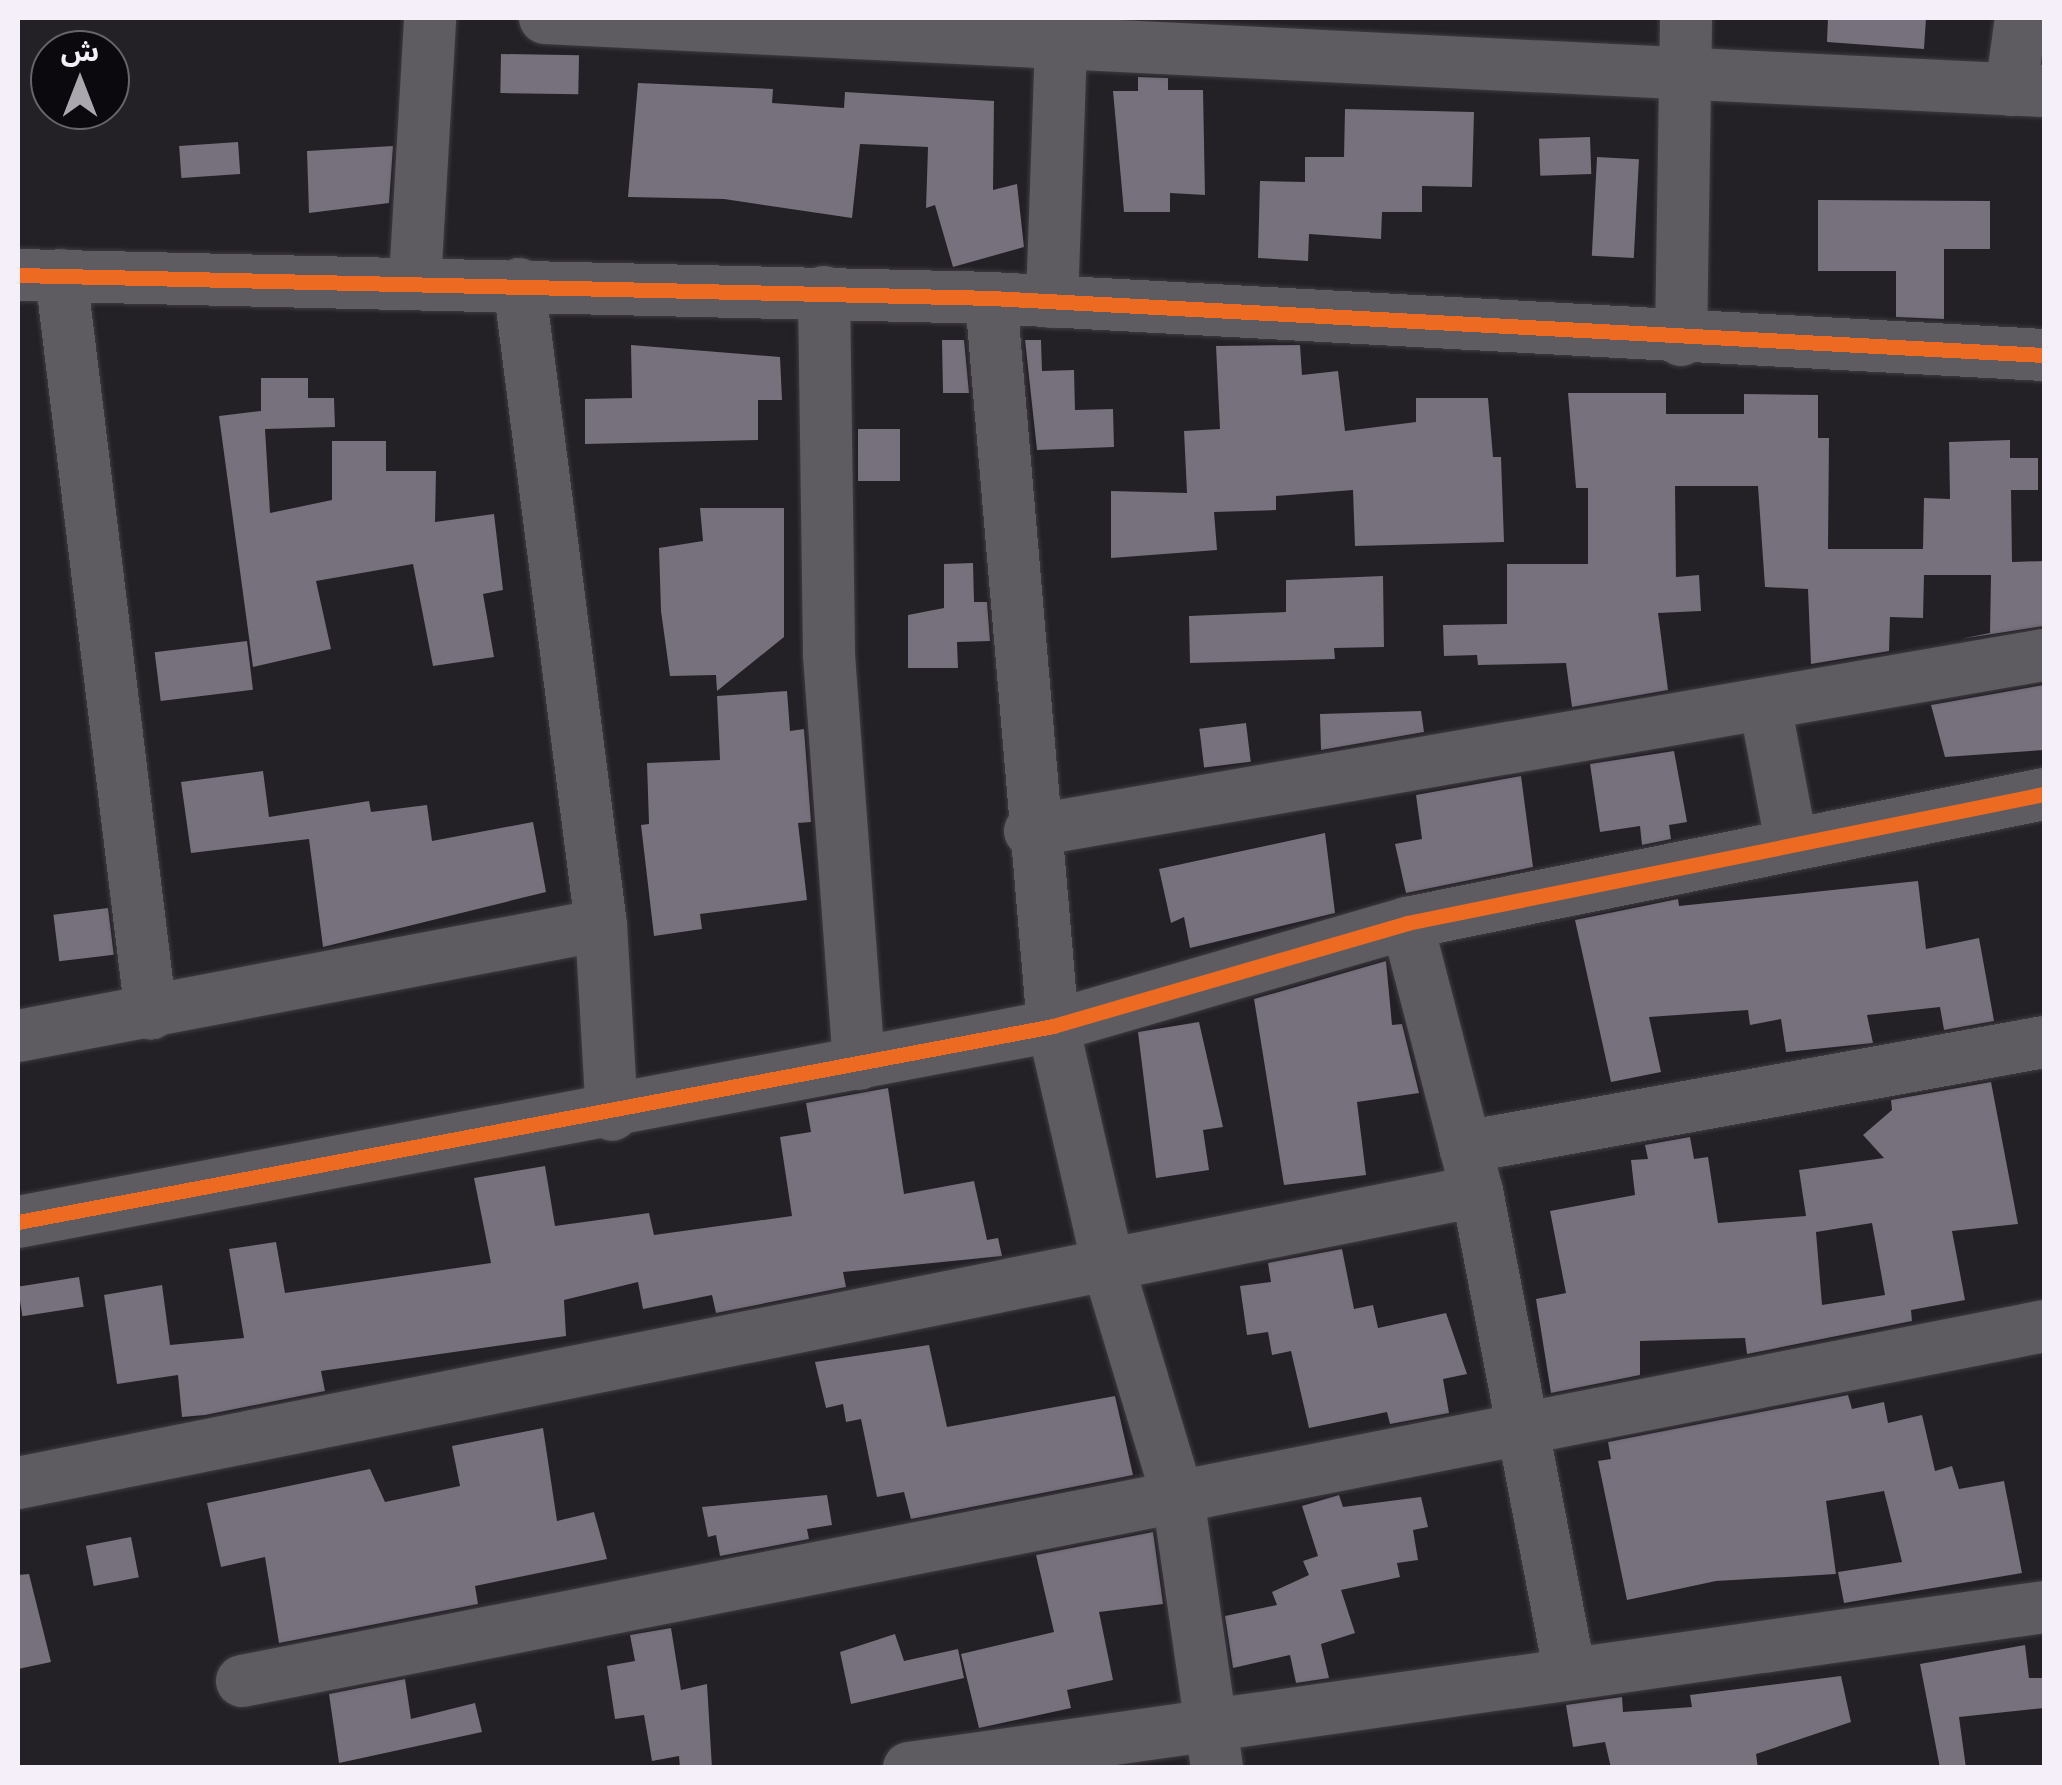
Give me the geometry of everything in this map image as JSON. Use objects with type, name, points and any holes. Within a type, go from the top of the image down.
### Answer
[{"type":"street","points":[[416,280],[430,18]]},
{"type":"street","points":[[545,18],[1062,30],[1682,76],[2028,91],[2022,18]]},
{"type":"street","points":[[1681,340],[1682,76],[1686,18]]},
{"type":"street","points":[[1052,302],[1062,30]]},
{"type":"street","points":[[152,1014],[39,275],[416,280],[991,298],[1681,340],[2044,355]]},
{"type":"street","points":[[519,284],[601,924],[612,1115]]},
{"type":"street","points":[[824,292],[829,655],[858,1064]]},
{"type":"street","points":[[991,298],[1030,831],[1053,1026],[1109,1268],[1178,1497],[1214,1745]]},
{"type":"street","points":[[1030,831],[2044,654]]},
{"type":"street","points":[[1765,705],[1791,842]]},
{"type":"street","points":[[18,1222],[612,1115],[1053,1026],[1407,923],[1791,842],[2044,794]]},
{"type":"street","points":[[1407,923],[1471,1169],[1527,1426],[1570,1672]]},
{"type":"street","points":[[18,1036],[152,1014],[601,924]]},
{"type":"street","points":[[18,1483],[1109,1268],[1471,1169],[2044,1042]]},
{"type":"street","points":[[242,1682],[2044,1326]]},
{"type":"street","points":[[909,1768],[1214,1745],[1570,1672],[2044,1608]]},
{"type":"building","points":[[1828,18],[1926,18],[1924,49],[1827,42]]},
{"type":"building","points":[[501,54],[579,55],[578,94],[500,93]]},
{"type":"building","points":[[1138,77],[1168,78],[1168,90],[1203,90],[1205,195],[1170,193],[1170,212],[1124,212],[1113,91],[1138,91]]},
{"type":"building","points":[[638,83],[773,89],[772,103],[844,108],[845,92],[994,101],[993,190],[1017,184],[1024,247],[953,267],[935,205],[926,208],[928,147],[860,144],[852,218],[724,199],[628,197]]},
{"type":"building","points":[[1345,109],[1474,112],[1472,187],[1422,186],[1422,212],[1382,212],[1381,239],[1309,234],[1308,261],[1258,258],[1260,181],[1305,182],[1305,157],[1344,157]]},
{"type":"building","points":[[1590,137],[1591,174],[1540,176],[1539,139]]},
{"type":"building","points":[[238,142],[240,174],[181,178],[179,146]]},
{"type":"building","points":[[393,146],[389,203],[309,213],[307,151]]},
{"type":"building","points":[[1597,157],[1639,159],[1634,258],[1592,256]]},
{"type":"building","points":[[1818,200],[1990,201],[1990,249],[1944,249],[1944,319],[1896,317],[1896,271],[1818,271]]},
{"type":"building","points":[[942,340],[964,340],[969,393],[943,393]]},
{"type":"building","points":[[1025,340],[1041,340],[1042,371],[1074,370],[1075,410],[1113,409],[1114,447],[1037,450]]},
{"type":"building","points":[[631,345],[780,357],[782,400],[758,400],[758,440],[585,444],[585,399],[632,398]]},
{"type":"building","points":[[1300,345],[1302,375],[1338,371],[1345,431],[1416,422],[1416,398],[1488,398],[1493,457],[1501,457],[1504,542],[1355,546],[1353,490],[1276,496],[1276,510],[1214,512],[1217,550],[1111,558],[1111,491],[1187,493],[1184,431],[1220,429],[1216,346]]},
{"type":"building","points":[[261,378],[308,378],[308,398],[334,398],[335,427],[265,429],[270,513],[332,500],[332,441],[386,441],[386,471],[436,471],[435,522],[494,514],[503,590],[483,594],[494,657],[433,666],[413,564],[316,581],[331,649],[253,667],[219,416],[261,411]]},
{"type":"building","points":[[1568,393],[1666,393],[1666,414],[1744,414],[1744,394],[1818,395],[1818,438],[1829,438],[1828,549],[1923,549],[1924,498],[1950,499],[1949,442],[2010,440],[2010,458],[2038,458],[2038,490],[2011,490],[2012,562],[2044,561],[2044,626],[1960,639],[1990,633],[1991,575],[1924,575],[1923,618],[1890,617],[1889,651],[1811,664],[1808,589],[1765,587],[1758,486],[1675,486],[1676,577],[1699,575],[1701,611],[1658,613],[1668,690],[1572,707],[1566,663],[1478,665],[1477,655],[1444,656],[1443,625],[1507,624],[1507,564],[1588,564],[1588,488],[1576,488]]},
{"type":"building","points":[[858,429],[900,429],[900,481],[858,481]]},
{"type":"building","points":[[700,508],[784,508],[784,637],[717,691],[716,675],[670,676],[661,611],[659,548],[703,541]]},
{"type":"building","points":[[973,563],[974,602],[987,602],[990,641],[957,642],[958,668],[908,668],[908,615],[944,608],[944,564]]},
{"type":"building","points":[[1383,576],[1384,647],[1334,648],[1335,659],[1190,663],[1189,616],[1286,612],[1286,580]]},
{"type":"building","points":[[247,641],[253,690],[161,701],[155,652]]},
{"type":"building","points":[[2044,685],[2044,750],[1945,757],[1931,705]]},
{"type":"building","points":[[787,691],[790,731],[804,729],[811,822],[798,823],[807,900],[700,914],[702,929],[654,936],[641,825],[649,824],[647,763],[720,760],[717,696]]},
{"type":"building","points":[[1421,711],[1424,732],[1321,750],[1320,714]]},
{"type":"building","points":[[1246,723],[1251,762],[1204,767],[1199,729]]},
{"type":"building","points":[[1674,751],[1687,822],[1669,825],[1671,839],[1642,845],[1640,826],[1600,832],[1590,764]]},
{"type":"building","points":[[263,771],[269,817],[369,801],[371,812],[427,805],[432,841],[533,822],[546,892],[323,947],[309,839],[191,853],[181,782]]},
{"type":"building","points":[[1521,776],[1533,867],[1406,893],[1395,844],[1422,839],[1416,795]]},
{"type":"building","points":[[1325,833],[1335,913],[1190,948],[1184,917],[1171,923],[1159,869]]},
{"type":"building","points":[[1918,881],[1926,949],[1979,938],[1994,1021],[1944,1030],[1940,1007],[1867,1015],[1873,1043],[1786,1052],[1781,1019],[1750,1025],[1748,1010],[1649,1017],[1661,1072],[1611,1082],[1575,920],[1678,899],[1679,906]]},
{"type":"building","points":[[108,908],[114,955],[59,961],[53,915]]},
{"type":"building","points":[[1386,961],[1392,1025],[1402,1024],[1419,1093],[1357,1102],[1366,1175],[1284,1185],[1254,999]]},
{"type":"building","points":[[1199,1022],[1223,1127],[1203,1130],[1209,1170],[1156,1178],[1138,1032]]},
{"type":"building","points":[[1991,1082],[2018,1224],[1952,1231],[1965,1300],[1911,1310],[1912,1321],[1747,1354],[1745,1338],[1640,1341],[1640,1375],[1551,1393],[1536,1299],[1566,1293],[1550,1211],[1635,1195],[1631,1160],[1648,1159],[1645,1145],[1690,1137],[1694,1159],[1708,1157],[1718,1223],[1806,1216],[1799,1170],[1884,1158],[1863,1135],[1892,1110],[1891,1100]],"holes":[[[1872,1223],[1885,1295],[1822,1305],[1816,1232]]]},
{"type":"building","points":[[888,1088],[904,1194],[974,1181],[987,1240],[998,1238],[1002,1256],[843,1272],[846,1287],[716,1313],[712,1295],[643,1309],[638,1282],[564,1300],[566,1336],[321,1371],[325,1391],[205,1415],[182,1417],[178,1375],[117,1384],[104,1295],[162,1285],[170,1345],[244,1338],[229,1249],[276,1242],[285,1293],[491,1263],[474,1178],[545,1166],[555,1226],[649,1213],[654,1235],[792,1216],[780,1137],[811,1132],[806,1103]]},
{"type":"building","points":[[1342,1249],[1354,1309],[1373,1305],[1378,1328],[1446,1313],[1467,1374],[1443,1379],[1449,1413],[1390,1424],[1387,1412],[1309,1428],[1291,1351],[1272,1355],[1268,1332],[1247,1335],[1240,1286],[1271,1282],[1268,1263]]},
{"type":"building","points":[[79,1277],[84,1307],[22,1316],[18,1287]]},
{"type":"building","points":[[929,1345],[947,1427],[1115,1396],[1133,1475],[911,1519],[904,1492],[877,1497],[861,1419],[846,1422],[843,1404],[826,1408],[815,1362]]},
{"type":"building","points":[[1848,1395],[1852,1409],[1884,1402],[1888,1423],[1922,1415],[1935,1471],[1952,1466],[1959,1489],[2004,1481],[2022,1573],[1844,1603],[1838,1572],[1902,1562],[1884,1491],[1826,1501],[1836,1574],[1716,1581],[1627,1600],[1598,1461],[1611,1459],[1608,1442]]},
{"type":"building","points":[[543,1428],[557,1521],[594,1512],[607,1559],[475,1586],[478,1604],[279,1643],[265,1557],[221,1567],[207,1503],[370,1469],[385,1502],[460,1486],[452,1446]]},
{"type":"building","points":[[827,1495],[832,1525],[807,1529],[809,1539],[720,1556],[716,1535],[708,1537],[702,1507]]},
{"type":"building","points":[[1339,1495],[1343,1507],[1421,1497],[1428,1527],[1413,1530],[1418,1560],[1397,1563],[1400,1577],[1341,1590],[1355,1633],[1321,1644],[1329,1678],[1296,1683],[1290,1655],[1233,1668],[1225,1616],[1277,1605],[1272,1592],[1309,1575],[1303,1561],[1318,1556],[1302,1506]]},
{"type":"building","points":[[1153,1532],[1163,1604],[1099,1612],[1113,1680],[1067,1690],[1071,1708],[979,1728],[961,1654],[1054,1632],[1036,1555]]},
{"type":"building","points":[[131,1537],[139,1577],[94,1586],[86,1546]]},
{"type":"building","points":[[29,1574],[51,1662],[18,1669],[18,1575]]},
{"type":"building","points":[[671,1628],[681,1690],[707,1684],[712,1768],[680,1768],[679,1756],[652,1761],[644,1715],[615,1719],[607,1666],[635,1661],[630,1635]]},
{"type":"building","points":[[895,1634],[904,1661],[958,1649],[964,1678],[851,1704],[840,1652]]},
{"type":"building","points":[[2025,1645],[2029,1678],[2044,1678],[2044,1708],[1959,1717],[1966,1768],[1940,1768],[1920,1664]]},
{"type":"building","points":[[1841,1676],[1851,1722],[1756,1754],[1758,1768],[1611,1768],[1605,1742],[1573,1747],[1566,1705],[1622,1697],[1623,1712],[1692,1707],[1690,1695]]},
{"type":"building","points":[[405,1679],[411,1719],[475,1703],[482,1732],[339,1763],[329,1694]]},
{"type":"cycle path","points":[[18,275],[991,298],[2044,355]]},
{"type":"cycle path","points":[[18,1222],[1053,1026],[1407,923],[2044,794]]}]
